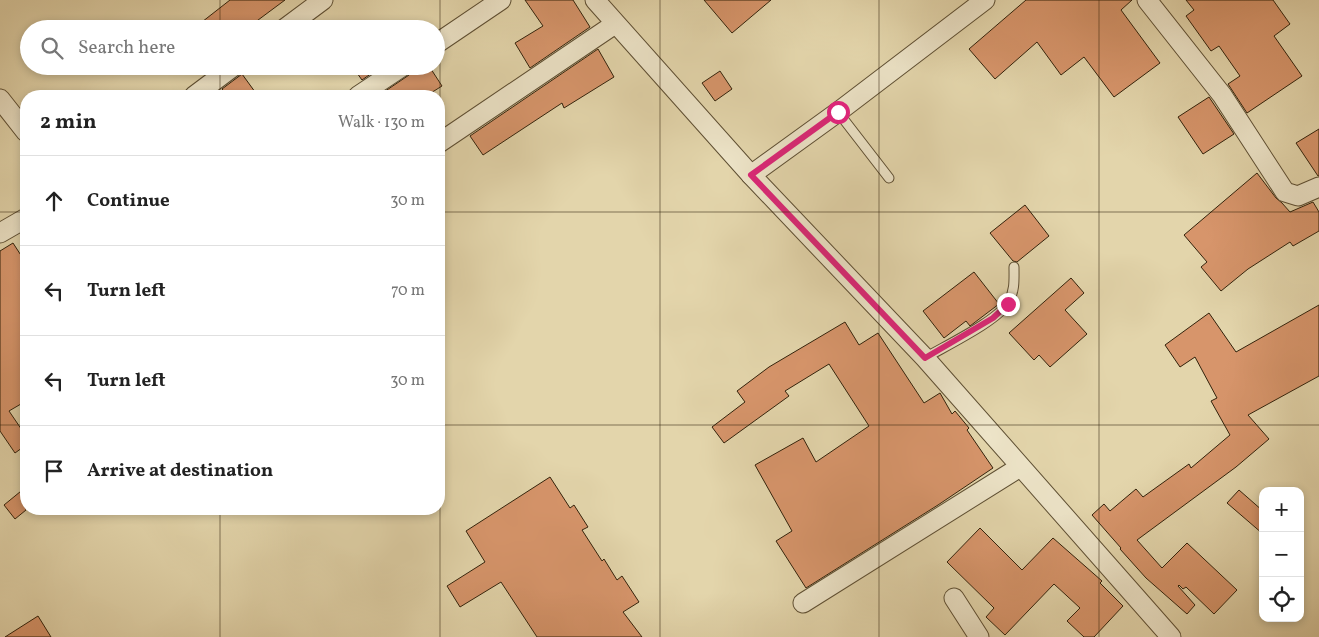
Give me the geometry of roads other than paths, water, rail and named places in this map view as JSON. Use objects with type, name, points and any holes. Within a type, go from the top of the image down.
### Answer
[{"type":"street","points":[[296,20],[323,0]]},
{"type":"street","points":[[445,38],[501,0]]},
{"type":"street","points":[[594,0],[751,175],[925,358],[1172,637]]},
{"type":"street","points":[[751,175],[838,112],[985,0]]},
{"type":"street","points":[[1146,0],[1222,95],[1285,192],[1298,196],[1319,187]]},
{"type":"street","points":[[445,139],[615,24]]},
{"type":"street","points":[[202,90],[222,75]]},
{"type":"street","points":[[367,90],[390,75]]},
{"type":"street","points":[[0,99],[20,124]]},
{"type":"street","points":[[0,233],[20,221]]},
{"type":"street","points":[[803,603],[1020,467]]},
{"type":"street","points":[[954,598],[979,637]]},
{"type":"lane","points":[[838,112],[889,178]]},
{"type":"lane","points":[[925,358],[993,318],[1008,304],[1014,291],[1014,267]]}]
